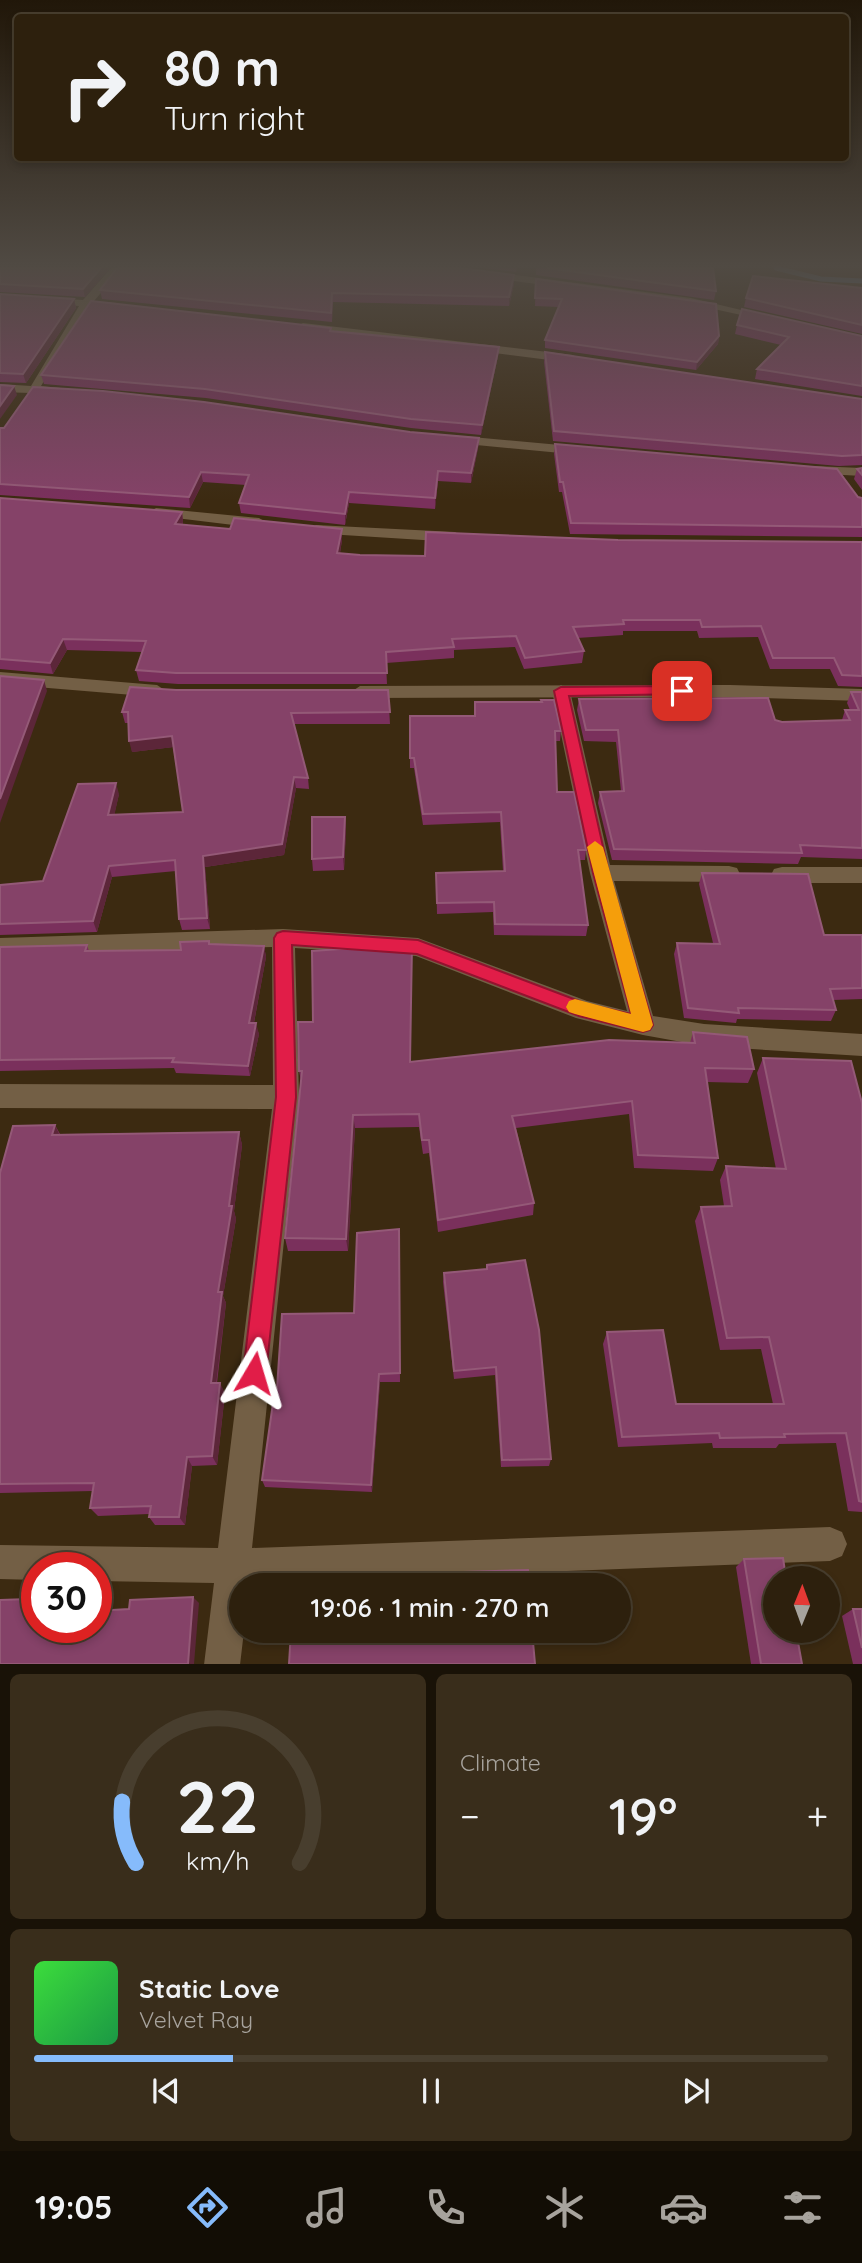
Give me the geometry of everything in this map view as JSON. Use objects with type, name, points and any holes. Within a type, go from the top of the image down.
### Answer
[{"type":"street","points":[[29,395],[60,346]]},
{"type":"street","points":[[465,346],[583,360]]},
{"type":"street","points":[[0,388],[29,395],[69,391]]},
{"type":"street","points":[[438,437],[600,453]]},
{"type":"street","points":[[799,469],[843,478],[862,472]]},
{"type":"street","points":[[137,511],[272,525]]},
{"type":"street","points":[[299,528],[464,537]]},
{"type":"street","points":[[0,678],[178,693]]},
{"type":"street","points":[[561,691],[601,873],[643,1025]]},
{"type":"street","points":[[344,693],[730,691],[862,695]]},
{"type":"street","points":[[601,873],[862,875]]},
{"type":"street","points":[[222,1664],[286,1097],[283,938]]},
{"type":"street","points":[[0,947],[283,938],[418,947],[585,1011],[643,1025],[704,1035],[862,1045]]},
{"type":"street","points":[[0,1096],[286,1097]]},
{"type":"street","points":[[0,1562],[233,1566],[830,1544]]},
{"type":"building","points":[[0,346],[42,346],[23,374],[0,373]]},
{"type":"building","points":[[61,346],[499,347],[482,425],[411,419],[205,389],[41,375]]},
{"type":"building","points":[[584,346],[711,346],[697,362]]},
{"type":"building","points":[[780,346],[862,346],[862,386],[757,369]]},
{"type":"building","points":[[545,352],[862,399],[862,455],[842,456],[554,431]]},
{"type":"building","points":[[0,385],[14,386],[0,406]]},
{"type":"building","points":[[33,387],[103,391],[204,402],[410,432],[479,438],[471,473],[438,471],[435,498],[349,492],[345,514],[239,503],[249,475],[201,472],[189,497],[0,484],[0,428],[4,428]]},
{"type":"building","points":[[555,444],[837,469],[858,497],[862,498],[862,527],[571,523],[563,482],[560,482]]},
{"type":"building","points":[[0,498],[182,512],[175,524],[230,529],[234,518],[342,529],[337,553],[360,555],[425,556],[426,532],[618,540],[862,542],[862,676],[842,675],[834,658],[773,658],[761,626],[702,627],[700,620],[623,620],[624,624],[573,627],[584,651],[525,658],[516,636],[452,639],[454,647],[386,652],[387,673],[176,673],[136,670],[146,641],[63,639],[50,663],[0,659]]},
{"type":"building","points":[[0,676],[44,680],[0,799]]},
{"type":"building","points":[[130,687],[176,690],[388,690],[390,712],[291,713],[308,778],[294,777],[282,844],[203,856],[207,918],[179,919],[175,860],[109,866],[93,921],[0,924],[0,885],[43,881],[78,784],[116,783],[108,815],[183,812],[172,736],[129,741],[128,712],[122,712]]},
{"type":"building","points":[[851,692],[862,692],[862,848],[800,845],[802,853],[614,849],[600,792],[624,791],[618,730],[586,730],[579,699],[768,698],[775,720],[782,722],[850,720],[845,710],[859,710]]},
{"type":"building","points":[[541,700],[554,700],[561,731],[555,731],[557,792],[574,792],[586,850],[578,850],[588,925],[495,924],[494,902],[437,903],[436,873],[505,871],[501,812],[423,814],[414,758],[410,758],[410,716],[475,716],[475,702],[542,702]]},
{"type":"building","points":[[312,817],[345,817],[343,857],[312,859]]},
{"type":"building","points":[[702,873],[808,874],[824,935],[862,935],[862,988],[830,989],[836,1010],[738,1008],[739,1013],[688,1008],[677,943],[720,944]]},
{"type":"building","points":[[209,941],[209,944],[264,946],[249,1023],[256,1023],[248,1066],[172,1062],[174,1058],[0,1060],[0,947],[87,945],[85,951],[181,950],[180,942]]},
{"type":"building","points":[[412,944],[410,1062],[609,1040],[695,1043],[693,1032],[747,1037],[754,1069],[705,1068],[718,1158],[638,1155],[632,1101],[512,1116],[534,1203],[438,1220],[429,1140],[422,1140],[419,1114],[353,1115],[346,1239],[285,1238],[302,1071],[299,1071],[298,1022],[313,1022],[312,951]]},
{"type":"building","points":[[763,1058],[851,1061],[862,1103],[862,1502],[859,1501],[846,1433],[784,1434],[785,1437],[720,1438],[719,1433],[622,1437],[607,1332],[663,1330],[676,1404],[784,1404],[769,1337],[727,1338],[701,1207],[732,1206],[726,1166],[786,1169]]},
{"type":"building","points":[[55,1125],[52,1135],[239,1132],[229,1206],[232,1206],[218,1292],[222,1292],[211,1383],[220,1383],[212,1456],[187,1457],[179,1517],[149,1517],[151,1506],[90,1508],[94,1483],[0,1484],[0,1173],[13,1126]]},
{"type":"building","points":[[399,1229],[400,1373],[379,1374],[371,1485],[262,1480],[273,1403],[276,1403],[282,1314],[354,1313],[357,1233]]},
{"type":"building","points":[[525,1260],[539,1330],[551,1459],[502,1460],[496,1367],[454,1371],[444,1273],[487,1269],[487,1265]]},
{"type":"building","points":[[783,1558],[784,1566],[763,1566],[763,1643],[798,1643],[802,1664],[761,1664],[744,1559]]},
{"type":"building","points":[[528,1570],[528,1573],[432,1573]]},
{"type":"building","points":[[193,1597],[188,1664],[0,1664],[0,1600],[21,1599],[21,1643],[112,1643],[112,1610],[129,1609],[130,1600]]},
{"type":"building","points":[[853,1609],[862,1609],[862,1648]]},
{"type":"building","points":[[290,1643],[533,1643],[535,1664],[289,1664]]},
{"type":"slow traffic","points":[[575,1007],[643,1025],[595,847]]},
{"type":"route","points":[[254,1373],[286,1097],[283,938],[418,947],[585,1011],[643,1025],[601,873],[561,691],[682,691]]}]
